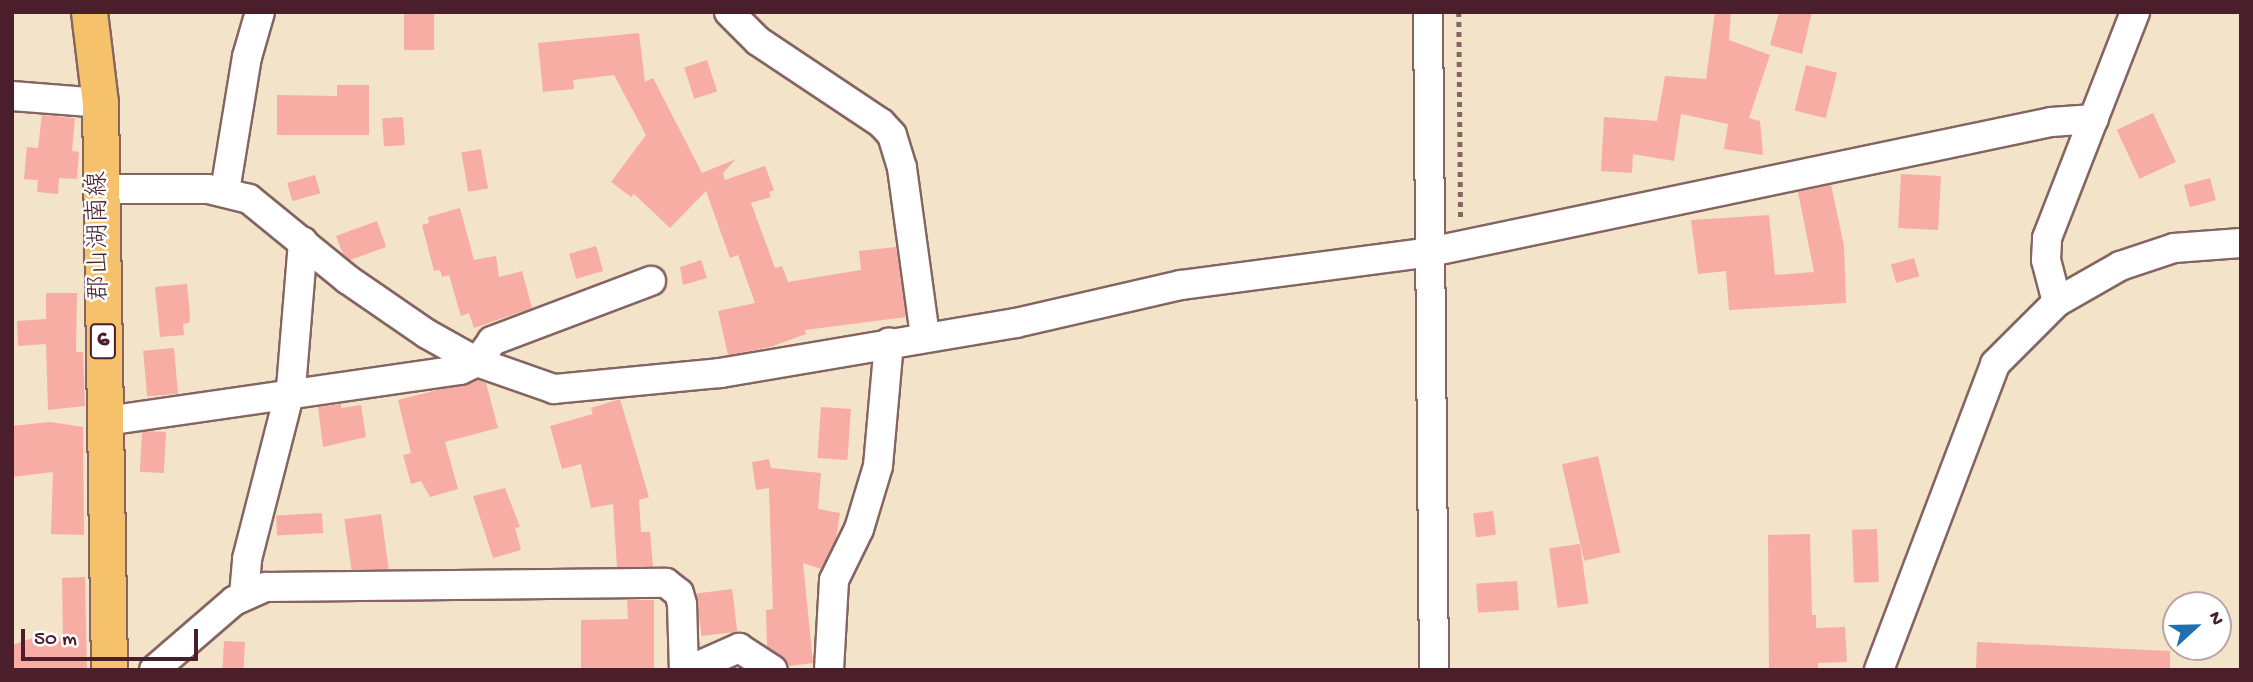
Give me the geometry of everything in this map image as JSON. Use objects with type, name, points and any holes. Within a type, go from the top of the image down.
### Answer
[{"type":"main road","name":"郡山湖南線","points":[[89,12],[100,103],[109,670]]},
{"type":"street","points":[[225,191],[247,57],[260,12]]},
{"type":"street","points":[[729,12],[758,41],[881,122],[892,135],[902,168],[925,336]]},
{"type":"street","points":[[1428,12],[1434,670]]},
{"type":"street","points":[[2057,302],[2046,260],[2047,238],[2135,12]]},
{"type":"street","points":[[12,96],[100,103]]},
{"type":"street","points":[[101,190],[225,191],[270,212],[347,279],[477,362],[554,389],[720,373],[889,342],[1016,323],[1181,285],[1430,252],[2038,124],[2094,119]]},
{"type":"street","points":[[244,596],[247,559],[289,397],[303,240]]},
{"type":"street","points":[[1879,670],[1995,364],[2057,302],[2120,266],[2174,248],[2241,243]]},
{"type":"street","points":[[106,421],[450,372],[477,362],[492,341],[651,281]]},
{"type":"street","points":[[830,670],[834,580],[859,529],[878,466],[889,342]]},
{"type":"street","points":[[154,670],[244,596],[266,587],[666,583],[674,587],[682,604],[684,670]]},
{"type":"street","points":[[689,670],[739,648],[773,670]]},
{"type":"path","points":[[1459,12],[1462,245]]},
{"type":"building","points":[[404,12],[434,12],[434,50],[404,50]]},
{"type":"building","points":[[1715,12],[1731,12],[1729,40],[1770,55],[1749,118],[1760,121],[1763,155],[1724,149],[1728,124],[1681,114],[1674,161],[1633,154],[1632,173],[1601,171],[1604,117],[1657,121],[1665,76],[1706,79]]},
{"type":"building","points":[[1779,12],[1812,12],[1802,54],[1770,45]]},
{"type":"building","points":[[639,33],[645,82],[653,78],[702,173],[736,159],[723,173],[725,180],[765,166],[774,190],[769,192],[771,197],[751,203],[775,268],[782,266],[788,282],[861,270],[859,251],[896,247],[906,317],[805,330],[806,334],[770,347],[728,355],[718,311],[755,303],[738,255],[730,258],[706,191],[670,228],[634,194],[631,197],[611,182],[646,135],[614,75],[573,80],[574,89],[543,92],[538,43]]},
{"type":"building","points":[[707,60],[717,91],[694,99],[684,67]]},
{"type":"building","points":[[1806,65],[1837,73],[1826,118],[1795,111]]},
{"type":"building","points":[[337,85],[369,85],[369,135],[277,135],[277,95],[337,96]]},
{"type":"building","points":[[2153,113],[2176,162],[2140,179],[2117,130]]},
{"type":"building","points":[[42,115],[75,118],[72,151],[79,152],[77,179],[59,178],[58,194],[37,192],[38,180],[24,179],[27,147],[38,148]]},
{"type":"building","points":[[403,117],[405,145],[384,146],[382,118]]},
{"type":"building","points":[[481,149],[488,188],[468,192],[461,152]]},
{"type":"building","points":[[1901,174],[1941,176],[1938,230],[1898,228]]},
{"type":"building","points":[[315,175],[320,193],[292,201],[287,183]]},
{"type":"building","points":[[2210,178],[2216,200],[2190,207],[2184,185]]},
{"type":"building","points":[[1831,185],[1844,246],[1846,303],[1729,310],[1726,271],[1698,274],[1691,220],[1769,215],[1775,275],[1814,272],[1798,192]]},
{"type":"building","points":[[460,208],[474,260],[496,256],[499,277],[522,271],[532,308],[474,328],[469,313],[461,316],[449,275],[442,277],[440,270],[434,271],[422,225],[429,223],[428,217]]},
{"type":"building","points":[[377,221],[386,247],[350,260],[343,254],[336,236]]},
{"type":"building","points":[[596,246],[603,271],[576,279],[569,254]]},
{"type":"building","points":[[1914,258],[1919,276],[1896,283],[1891,265]]},
{"type":"building","points":[[701,260],[707,278],[683,285],[680,267]]},
{"type":"building","points":[[187,284],[190,316],[189,323],[183,324],[184,335],[160,337],[155,287]]},
{"type":"building","points":[[46,293],[77,293],[76,352],[83,352],[85,406],[48,410],[46,344],[18,346],[17,321],[46,319]]},
{"type":"building","points":[[174,348],[178,394],[147,397],[143,351]]},
{"type":"building","points":[[478,380],[486,383],[498,428],[445,442],[458,489],[430,497],[421,481],[411,484],[403,455],[411,453],[398,400]]},
{"type":"building","points":[[620,399],[649,497],[639,500],[641,532],[650,532],[653,567],[617,567],[613,504],[591,508],[581,464],[562,469],[550,426],[593,414],[591,408]]},
{"type":"building","points":[[341,404],[341,408],[361,405],[366,437],[323,447],[318,407]]},
{"type":"building","points":[[821,407],[851,409],[847,460],[817,458]]},
{"type":"building","points":[[50,422],[83,427],[84,535],[51,534],[53,472],[12,477],[12,426]]},
{"type":"building","points":[[142,431],[166,432],[164,473],[140,472]]},
{"type":"building","points":[[1598,456],[1620,552],[1584,561],[1562,464]]},
{"type":"building","points":[[769,459],[771,468],[821,473],[818,509],[840,513],[836,539],[821,569],[803,563],[813,663],[789,666],[767,646],[766,610],[773,609],[769,488],[756,490],[752,462]]},
{"type":"building","points":[[505,488],[520,527],[515,528],[521,550],[493,558],[473,496]]},
{"type":"building","points":[[1493,511],[1496,535],[1476,537],[1473,513]]},
{"type":"building","points":[[322,513],[323,533],[277,535],[276,515]]},
{"type":"building","points":[[381,514],[389,569],[352,575],[344,519]]},
{"type":"building","points":[[1877,529],[1879,582],[1854,583],[1852,530]]},
{"type":"building","points":[[1810,534],[1812,615],[1816,615],[1816,628],[1845,627],[1847,662],[1818,663],[1818,670],[1769,670],[1768,535]]},
{"type":"building","points":[[1580,544],[1588,603],[1558,608],[1549,548]]},
{"type":"building","points":[[85,577],[87,670],[12,670],[12,645],[33,638],[63,637],[62,578]]},
{"type":"building","points":[[1517,581],[1519,610],[1478,613],[1476,584]]},
{"type":"building","points":[[732,589],[737,632],[702,636],[696,593]]},
{"type":"building","points":[[627,600],[654,600],[654,670],[581,670],[581,620],[628,619]]},
{"type":"building","points":[[224,641],[245,642],[244,670],[222,670]]},
{"type":"building","points":[[1977,642],[2162,651],[2162,661],[2170,661],[2170,670],[1976,670]]}]
